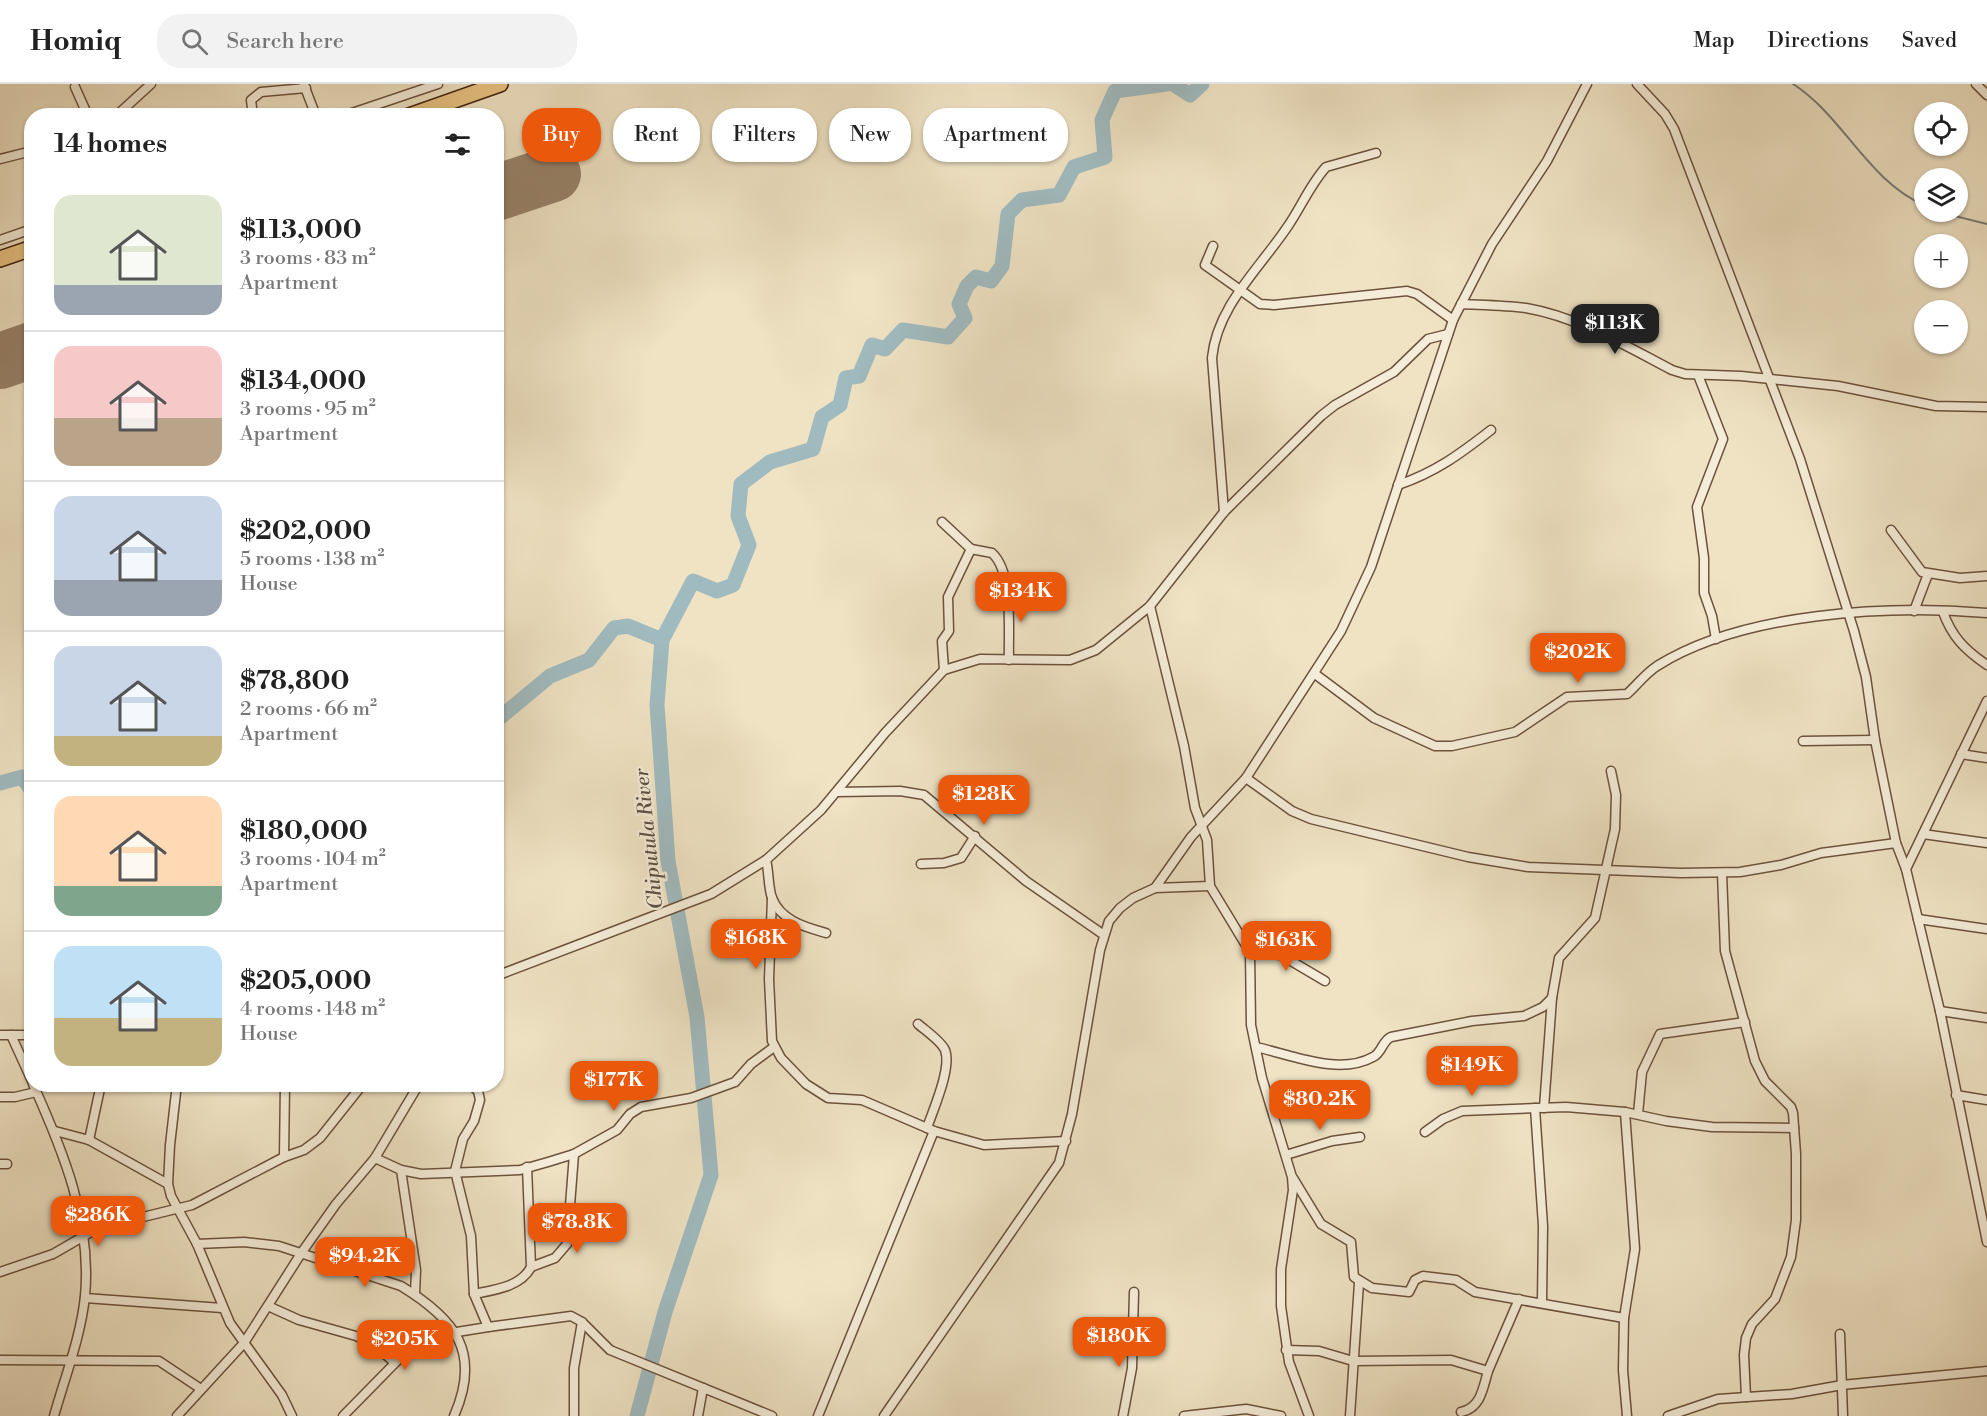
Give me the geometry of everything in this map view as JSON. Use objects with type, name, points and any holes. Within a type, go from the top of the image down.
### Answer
[{"type":"highway","points":[[431,108],[500,84]]},
{"type":"highway","points":[[1,256],[24,250]]},
{"type":"street","points":[[125,108],[151,84]]},
{"type":"street","points":[[366,108],[438,84]]},
{"type":"street","points":[[1155,888],[1201,825],[1246,778],[1315,674],[1360,594],[1453,320],[1492,243],[1547,161],[1587,84]]},
{"type":"street","points":[[1637,84],[1665,114],[1674,129],[1800,459],[1848,614],[1866,677],[1875,740],[1896,843],[1906,869],[1940,1011],[1956,1095],[1982,1188],[1987,1242]]},
{"type":"street","points":[[1976,84],[1987,95]]},
{"type":"street","points":[[252,108],[251,100],[261,92],[305,86],[313,108]]},
{"type":"street","points":[[75,87],[84,108]]},
{"type":"street","points":[[0,159],[24,153]]},
{"type":"street","points":[[1224,512],[1212,358],[1213,342],[1240,290],[1289,226],[1326,167],[1376,153]]},
{"type":"street","points":[[0,240],[24,232]]},
{"type":"street","points":[[1213,246],[1205,265],[1260,304],[1267,306],[1407,291],[1417,294],[1453,320]]},
{"type":"street","points":[[1461,304],[1512,306],[1554,315],[1593,330],[1672,370],[1698,375],[1770,379],[1854,388],[1936,406],[1987,407]]},
{"type":"street","points":[[504,973],[711,894],[766,860],[806,826],[885,733],[944,670],[980,659],[1070,660],[1084,656],[1150,606],[1224,512],[1335,405],[1394,372],[1428,339],[1448,334]]},
{"type":"street","points":[[1698,375],[1723,439],[1697,507],[1704,558],[1704,593],[1712,616],[1716,639]]},
{"type":"street","points":[[1398,485],[1437,470],[1491,430]]},
{"type":"street","points":[[942,522],[971,549],[992,553],[1003,566],[1007,587],[1009,660]]},
{"type":"street","points":[[1891,530],[1918,569],[1928,574],[1960,578],[1987,576]]},
{"type":"street","points":[[944,670],[942,641],[949,631],[948,597],[971,549]]},
{"type":"street","points":[[1914,611],[1928,574]]},
{"type":"street","points":[[1150,606],[1201,825],[1207,840],[1210,886],[1250,952],[1251,1025],[1292,1177],[1292,1211],[1281,1269],[1286,1350],[1309,1416]]},
{"type":"street","points":[[1315,674],[1350,702],[1390,726],[1435,746],[1452,746],[1515,732],[1567,697],[1627,694],[1655,667],[1738,631],[1848,614],[1914,611],[1987,613]]},
{"type":"street","points":[[1943,612],[1952,634],[1960,644],[1987,665]]},
{"type":"street","points":[[1906,869],[1987,700]]},
{"type":"street","points":[[1803,741],[1875,740]]},
{"type":"street","points":[[1961,754],[1987,758]]},
{"type":"street","points":[[1542,1302],[1540,1108],[1552,998],[1559,958],[1572,942],[1593,924],[1615,829],[1616,795],[1611,771]]},
{"type":"street","points":[[1246,778],[1292,811],[1311,819],[1468,857],[1528,867],[1722,873],[1760,869],[1845,848],[1896,843]]},
{"type":"street","points":[[837,792],[900,791],[924,795],[1026,881],[1104,935]]},
{"type":"street","points":[[1923,834],[1987,843]]},
{"type":"street","points":[[921,864],[944,863],[961,858],[975,836]]},
{"type":"street","points":[[766,860],[772,898],[769,1001],[774,1047],[781,1058],[806,1084],[828,1098],[862,1100],[931,1129],[984,1145],[1066,1141]]},
{"type":"street","points":[[1722,873],[1725,951],[1757,1067],[1766,1081],[1791,1107],[1794,1128],[1796,1220],[1791,1257],[1775,1299],[1752,1323],[1746,1338],[1744,1355],[1746,1397]]},
{"type":"street","points":[[896,1416],[885,1415],[1050,1178],[1066,1141],[1104,935],[1109,921],[1133,898],[1155,888],[1210,886]]},
{"type":"street","points":[[772,898],[791,921],[826,933]]},
{"type":"street","points":[[1918,920],[1987,929]]},
{"type":"street","points":[[1250,952],[1281,955],[1325,981]]},
{"type":"street","points":[[1256,1047],[1327,1065],[1345,1066],[1373,1058],[1386,1040],[1391,1037],[1461,1023],[1524,1016],[1543,1007],[1552,998]]},
{"type":"street","points":[[1940,1011],[1987,1018]]},
{"type":"street","points":[[1638,1114],[1642,1072],[1660,1034],[1745,1022]]},
{"type":"street","points":[[818,1416],[931,1129],[943,1082],[947,1057],[944,1048],[918,1024]]},
{"type":"street","points":[[0,1035],[24,1035]]},
{"type":"street","points":[[11,1035],[24,1064]]},
{"type":"street","points":[[375,1158],[401,1170],[421,1174],[527,1167],[574,1154],[616,1130],[630,1114],[641,1107],[691,1098],[735,1082],[751,1064],[774,1047]]},
{"type":"street","points":[[0,1097],[15,1097],[24,1092]]},
{"type":"street","points":[[37,1092],[55,1131],[75,1193],[84,1235],[85,1298],[54,1416]]},
{"type":"street","points":[[89,1140],[99,1092]]},
{"type":"street","points":[[176,1092],[168,1184],[177,1209],[198,1244],[222,1308],[282,1395],[292,1416]]},
{"type":"street","points":[[284,1157],[285,1092]]},
{"type":"street","points":[[0,1272],[52,1254],[84,1235],[123,1221],[177,1209],[221,1191],[284,1157],[309,1147],[320,1138],[357,1092]]},
{"type":"street","points":[[177,1416],[244,1343],[302,1252],[336,1204],[375,1158],[414,1092]]},
{"type":"street","points":[[478,1092],[480,1100],[474,1121],[463,1139],[455,1172],[471,1236],[474,1294],[488,1327]]},
{"type":"street","points":[[1956,1095],[1987,1100]]},
{"type":"street","points":[[1425,1132],[1443,1119],[1462,1111],[1575,1107],[1625,1112],[1666,1121],[1712,1127],[1794,1128]]},
{"type":"street","points":[[1625,1112],[1635,1249],[1624,1318],[1623,1360],[1627,1416]]},
{"type":"street","points":[[55,1131],[89,1140],[168,1184]]},
{"type":"street","points":[[1286,1155],[1332,1141],[1360,1137]]},
{"type":"street","points":[[531,1267],[555,1258],[567,1244],[574,1154]]},
{"type":"street","points":[[474,1294],[510,1286],[531,1267],[527,1167]]},
{"type":"street","points":[[401,1170],[416,1270],[415,1294]]},
{"type":"street","points":[[1292,1177],[1321,1224],[1351,1242],[1351,1268],[1359,1282],[1350,1416]]},
{"type":"street","points":[[198,1244],[244,1242],[279,1246],[401,1286],[415,1294],[436,1309],[457,1332],[466,1365],[465,1386],[454,1416]]},
{"type":"street","points":[[1359,1282],[1384,1292],[1405,1293],[1412,1289],[1418,1277],[1456,1280],[1475,1292],[1624,1318]]},
{"type":"street","points":[[1123,1416],[1132,1368],[1134,1292]]},
{"type":"street","points":[[85,1298],[222,1308]]},
{"type":"street","points":[[1461,1412],[1473,1408],[1478,1402],[1488,1371],[1519,1299]]},
{"type":"street","points":[[268,1306],[299,1320],[356,1336],[373,1344],[394,1362]]},
{"type":"street","points":[[343,1416],[394,1362],[457,1332],[572,1316],[582,1322],[610,1350],[772,1416]]},
{"type":"street","points":[[574,1416],[574,1368],[582,1322]]},
{"type":"street","points":[[1840,1334],[1844,1416]]},
{"type":"street","points":[[1286,1350],[1319,1351],[1353,1361],[1440,1360],[1466,1364],[1488,1371]]},
{"type":"street","points":[[0,1360],[159,1361],[201,1389]]},
{"type":"street","points":[[1668,1416],[1701,1403],[1792,1394],[1842,1385],[1987,1371]]},
{"type":"street","points":[[698,1416],[703,1388]]},
{"type":"street","points":[[1184,1416],[1246,1409],[1281,1416]]},
{"type":"waterway","points":[[504,714],[550,676],[589,660],[614,628],[628,626],[662,640],[693,581],[717,591],[733,585],[749,545],[738,516],[741,484],[770,462],[813,449],[822,417],[840,405],[846,378],[859,376],[872,345],[885,349],[903,330],[948,337],[965,318],[959,304],[967,286],[976,277],[991,281],[1002,266],[1008,214],[1022,200],[1059,195],[1074,167],[1105,157],[1102,120],[1115,91],[1167,84]]},
{"type":"waterway","points":[[1173,84],[1190,95],[1202,84]]},
{"type":"waterway","points":[[1793,84],[1827,113],[1871,165],[1904,194],[1914,200]]},
{"type":"waterway","points":[[1968,219],[1987,224]]},
{"type":"waterway","name":"Chiputula River","points":[[637,1416],[665,1312],[711,1175],[697,1017],[668,861],[657,705],[662,640]]},
{"type":"waterway","points":[[0,783],[22,777],[24,780]]},
{"type":"runway","points":[[504,190],[553,174]]},
{"type":"runway","points":[[0,361],[24,353]]}]
